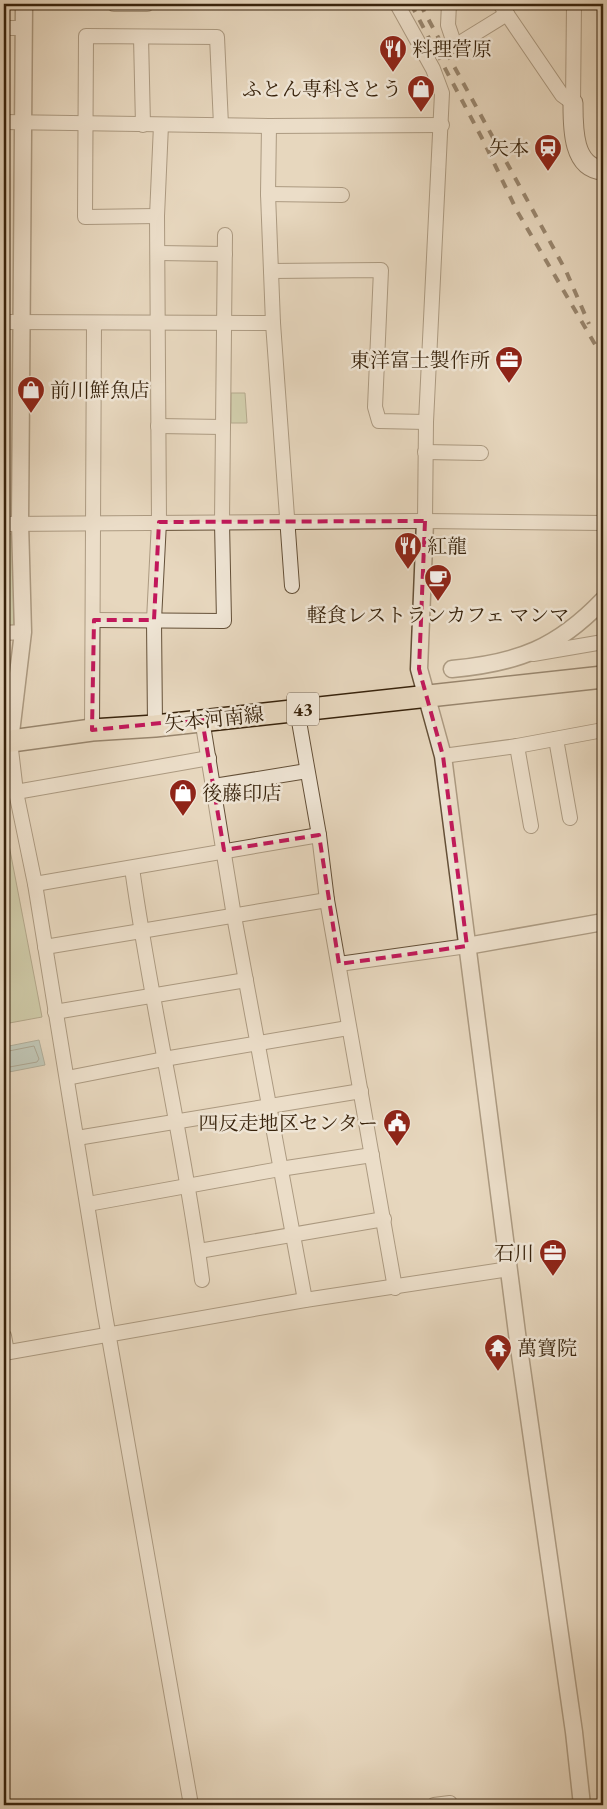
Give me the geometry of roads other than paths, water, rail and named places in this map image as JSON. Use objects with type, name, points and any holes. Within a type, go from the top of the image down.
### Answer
[{"type":"main road","points":[[573,103],[573,129],[577,148],[593,168],[603,170]]},
{"type":"main road","name":"矢本河南線","points":[[7,742],[92,730],[155,726],[202,719],[603,676]]},
{"type":"street","points":[[24,4],[22,322],[12,523],[23,632],[7,742],[35,884],[109,1335],[191,1805]]},
{"type":"street","points":[[114,4],[147,4]]},
{"type":"street","points":[[397,4],[433,69],[442,93],[442,125],[426,422],[425,521],[419,669],[442,756],[582,1805]]},
{"type":"street","points":[[449,4],[448,25],[455,46],[503,9],[562,95],[573,103]]},
{"type":"street","points":[[573,103],[574,4]]},
{"type":"street","points":[[4,28],[24,28]]},
{"type":"street","points":[[157,216],[85,217],[86,36],[217,37],[221,124]]},
{"type":"street","points":[[141,37],[143,125]]},
{"type":"street","points":[[4,122],[269,126],[442,125]]},
{"type":"street","points":[[155,726],[154,620],[159,522],[157,216],[160,125]]},
{"type":"street","points":[[269,126],[268,194],[273,323],[292,586]]},
{"type":"street","points":[[268,194],[342,195]]},
{"type":"street","points":[[94,620],[224,620],[222,522],[225,235]]},
{"type":"street","points":[[158,253],[225,254]]},
{"type":"street","points":[[271,271],[381,270],[375,407],[379,421],[426,422]]},
{"type":"street","points":[[4,322],[94,323],[159,321],[225,324],[273,323]]},
{"type":"street","points":[[92,730],[94,323]]},
{"type":"street","points":[[158,426],[223,427]]},
{"type":"street","points":[[425,452],[481,453]]},
{"type":"street","points":[[12,523],[425,521],[603,523]]},
{"type":"street","points":[[522,656],[565,634],[580,624],[603,600]]},
{"type":"street","points":[[4,633],[23,632]]},
{"type":"street","points":[[452,669],[486,666],[522,656],[603,642]]},
{"type":"street","points":[[298,710],[348,1028],[395,1288]]},
{"type":"street","points":[[202,719],[234,916],[305,1300]]},
{"type":"street","points":[[442,756],[517,746],[603,730]]},
{"type":"street","points":[[556,739],[570,818]]},
{"type":"street","points":[[517,746],[531,826]]},
{"type":"street","points":[[16,792],[209,758]]},
{"type":"street","points":[[214,786],[307,771]]},
{"type":"street","points":[[35,884],[319,835]]},
{"type":"street","points":[[132,868],[141,931],[188,1187],[202,1280]]},
{"type":"street","points":[[45,947],[327,900]]},
{"type":"street","points":[[339,964],[467,946],[603,922]]},
{"type":"street","points":[[56,1012],[246,980]]},
{"type":"street","points":[[66,1078],[164,1059],[348,1028]]},
{"type":"street","points":[[77,1138],[361,1092]]},
{"type":"street","points":[[88,1204],[280,1169],[372,1155]]},
{"type":"street","points":[[198,1251],[384,1220]]},
{"type":"street","points":[[4,1336],[5,1352],[305,1300],[395,1288],[509,1269]]},
{"type":"street","points":[[434,1805],[450,1803],[450,1805]]},
{"type":"water","points":[[39,1040],[45,1065],[4,1073],[4,1047]]},
{"type":"railway","points":[[411,4],[484,142],[517,211],[603,358]]},
{"type":"railway","points":[[420,4],[566,271],[589,324]]},
{"type":"place","name":"料理菅原","points":[[393,73]]},
{"type":"place","name":"ふとん専科さとう","points":[[421,113]]},
{"type":"place","name":"矢本","points":[[548,172]]},
{"type":"place","name":"東洋富士製作所","points":[[509,384]]},
{"type":"place","name":"前川鮮魚店","points":[[31,414]]},
{"type":"place","name":"紅龍","points":[[408,570]]},
{"type":"place","name":"軽食レストランカフェ マンマ","points":[[438,602]]},
{"type":"place","name":"後藤印店","points":[[183,817]]},
{"type":"place","name":"四反走地区センター","points":[[397,1147]]},
{"type":"place","name":"石川","points":[[553,1277]]},
{"type":"place","name":"萬寶院","points":[[498,1372]]}]
